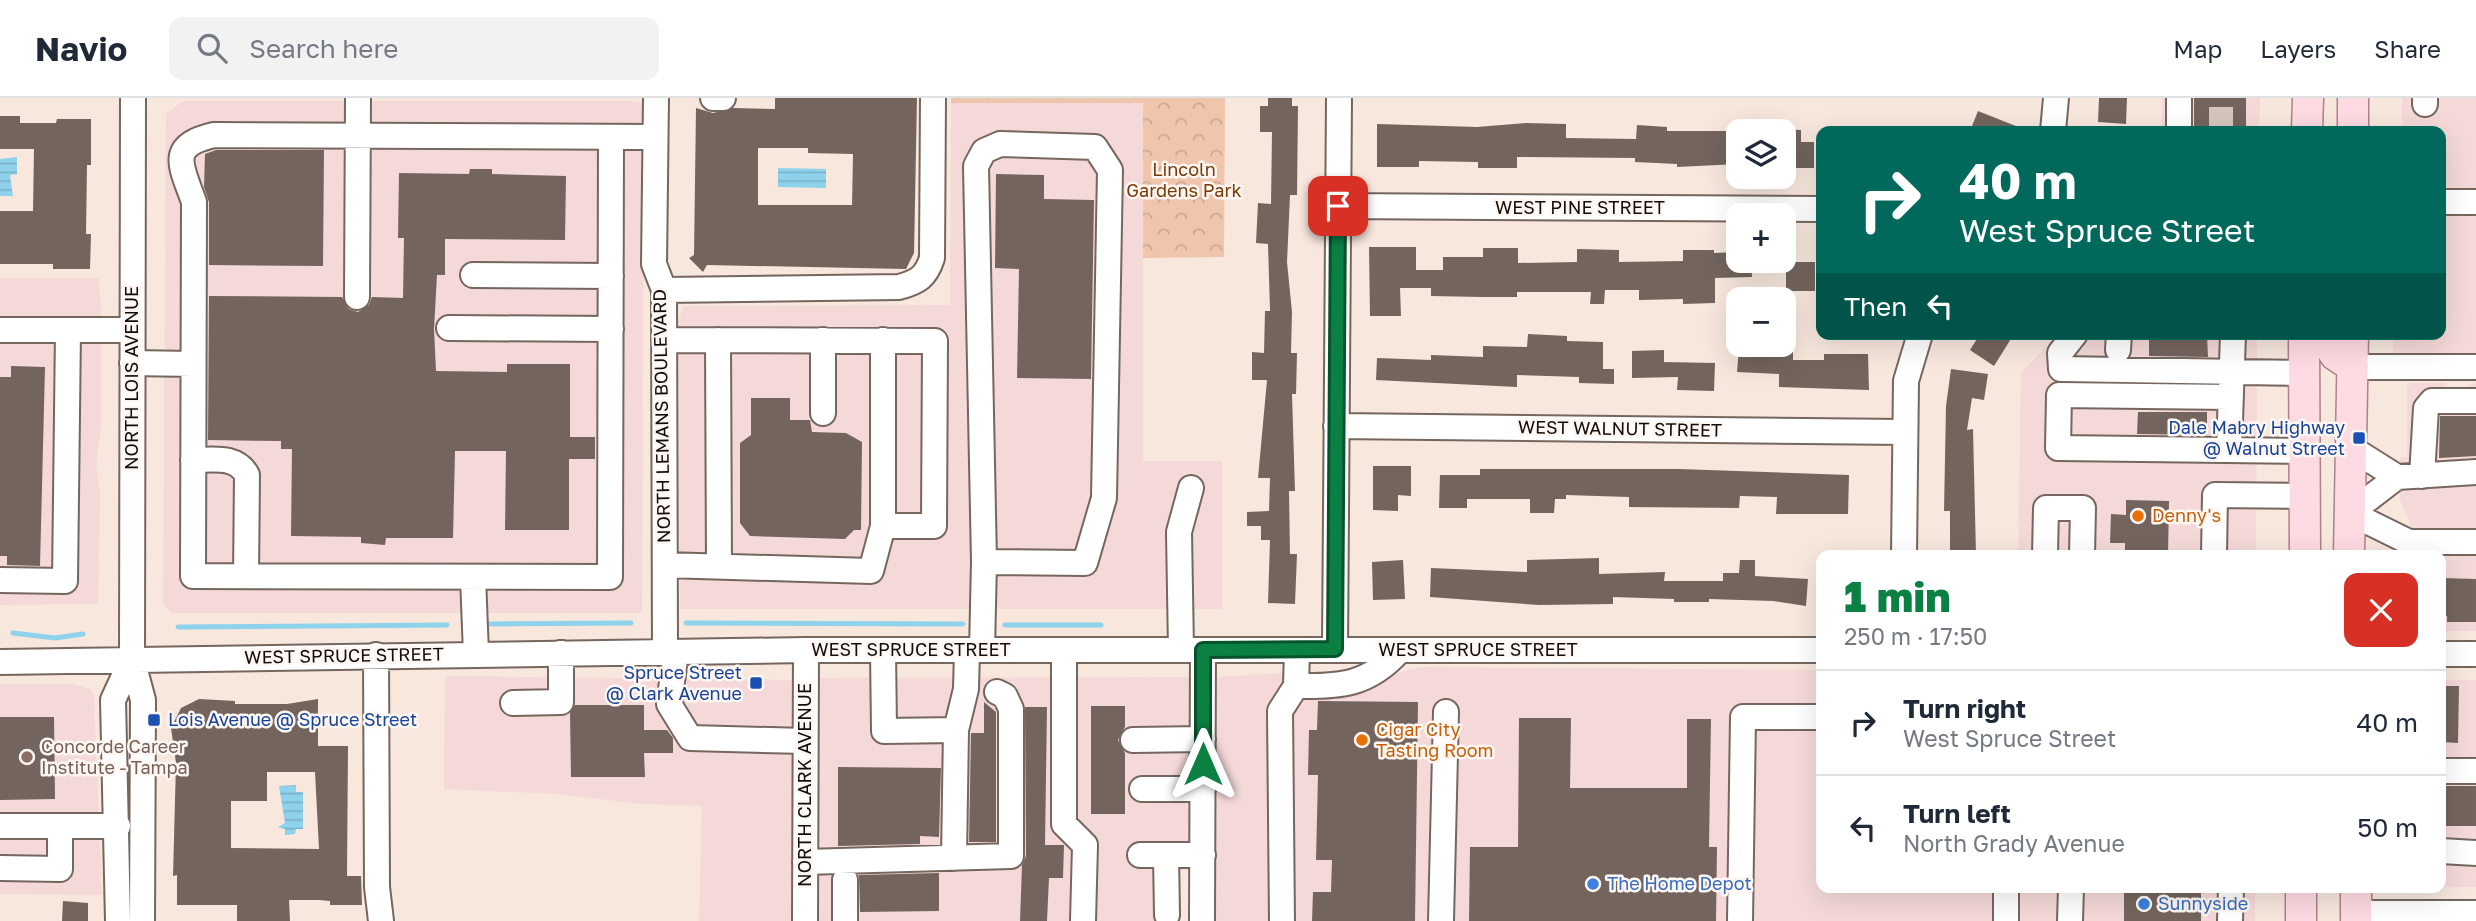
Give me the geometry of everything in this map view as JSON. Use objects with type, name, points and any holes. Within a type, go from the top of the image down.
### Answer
[{"type":"main road","points":[[2308,98],[2308,126]]},
{"type":"main road","points":[[2353,98],[2353,126]]},
{"type":"main road","points":[[2304,340],[2305,550]]},
{"type":"main road","points":[[2326,340],[2335,355],[2353,367]]},
{"type":"main road","points":[[2349,550],[2353,340]]},
{"type":"main road","points":[[2301,893],[2301,921]]},
{"type":"street","name":"NORTH LOIS AVENUE","points":[[133,98],[132,659],[143,700],[142,921]]},
{"type":"street","points":[[357,297],[358,98]]},
{"type":"street","name":"NORTH LEMANS BOULEVARD","points":[[656,98],[654,264],[664,290],[665,565],[671,652],[669,704],[690,738],[805,741]]},
{"type":"street","points":[[713,98],[723,98]]},
{"type":"street","points":[[664,290],[899,287],[917,283],[928,271],[932,258],[933,98]]},
{"type":"street","points":[[1335,649],[1339,98]]},
{"type":"street","points":[[2053,126],[2056,98]]},
{"type":"street","points":[[2179,98],[2179,126]]},
{"type":"street","points":[[611,137],[610,577],[193,576],[194,202],[180,160],[184,147],[195,139],[214,135],[655,137]]},
{"type":"street","points":[[954,858],[956,730],[974,650],[984,562],[976,166],[984,151],[1000,144],[1096,147],[1110,170],[1104,498],[1085,563],[984,562]]},
{"type":"street","points":[[2446,202],[2476,202]]},
{"type":"street","name":"WEST PINE STREET","points":[[1338,206],[1816,209]]},
{"type":"street","points":[[473,275],[611,276]]},
{"type":"street","points":[[449,328],[611,329]]},
{"type":"street","points":[[0,330],[132,330]]},
{"type":"street","points":[[0,580],[65,581],[68,330]]},
{"type":"street","points":[[664,340],[935,341],[934,526],[883,526]]},
{"type":"street","points":[[718,340],[719,566]]},
{"type":"street","points":[[1904,550],[1906,381],[1918,340]]},
{"type":"street","points":[[2070,340],[2060,353],[2061,369],[2304,373]]},
{"type":"street","points":[[2229,450],[2233,340]]},
{"type":"street","points":[[823,341],[824,413]]},
{"type":"street","points":[[665,565],[871,571],[883,526],[883,341]]},
{"type":"street","points":[[132,363],[193,364]]},
{"type":"street","points":[[2353,367],[2476,367]]},
{"type":"street","points":[[2231,397],[2059,395],[2058,448],[2305,451]]},
{"type":"street","points":[[2422,476],[2426,408],[2432,401],[2476,401]]},
{"type":"street","name":"WEST WALNUT STREET","points":[[1336,426],[1904,432]]},
{"type":"street","points":[[2351,448],[2397,477],[2476,471]]},
{"type":"street","points":[[193,460],[231,460],[241,465],[247,475],[246,576]]},
{"type":"street","points":[[2397,477],[2350,513],[2409,542],[2476,542]]},
{"type":"street","points":[[1191,488],[1180,532],[1203,739],[1202,921]]},
{"type":"street","points":[[2214,550],[2215,495],[2305,496]]},
{"type":"street","points":[[2045,550],[2046,508],[2083,508],[2082,550]]},
{"type":"street","points":[[2395,550],[2409,542]]},
{"type":"street","points":[[473,577],[476,654]]},
{"type":"street","name":"WEST SPRUCE STREET","points":[[0,663],[806,650],[1816,650]]},
{"type":"street","name":"NORTH CLARK AVENUE","points":[[805,921],[806,650]]},
{"type":"street","points":[[883,650],[884,731],[956,730]]},
{"type":"street","points":[[1064,650],[1064,824],[1085,845],[1083,921]]},
{"type":"street","points":[[1282,921],[1280,711],[1296,686],[1297,650]]},
{"type":"street","points":[[1296,686],[1339,687],[1353,684],[1389,662],[1400,650]]},
{"type":"street","points":[[513,703],[561,702],[561,653]]},
{"type":"street","points":[[2446,654],[2476,654]]},
{"type":"street","points":[[376,655],[377,887],[381,921]]},
{"type":"street","name":"NORTH LOIS AVENUE","points":[[118,921],[118,826],[113,700],[132,659]]},
{"type":"street","points":[[805,862],[1011,856],[1011,709],[1005,696],[997,692]]},
{"type":"street","points":[[1441,921],[1446,712]]},
{"type":"street","points":[[1740,921],[1742,717],[1816,717]]},
{"type":"street","points":[[1133,740],[1203,739]]},
{"type":"street","points":[[2446,771],[2476,771]]},
{"type":"street","points":[[1142,789],[1203,789]]},
{"type":"street","points":[[0,826],[118,826]]},
{"type":"street","points":[[0,868],[60,869],[60,826]]},
{"type":"street","points":[[2446,851],[2476,853]]},
{"type":"street","points":[[1140,855],[1203,855]]},
{"type":"street","points":[[1166,855],[1167,915]]},
{"type":"street","points":[[845,880],[845,921]]},
{"type":"street","points":[[2006,893],[2006,921]]},
{"type":"street","points":[[2070,921],[2071,893]]},
{"type":"street","points":[[2230,921],[2231,893]]},
{"type":"street","points":[[2356,907],[2476,913]]},
{"type":"shaded area","points":[[2162,98],[2260,98],[2259,126],[2161,126]]},
{"type":"shaded area","points":[[2402,98],[2476,98],[2476,360],[2393,355],[2393,340],[2446,340],[2446,126],[2402,126]]},
{"type":"shaded area","points":[[183,101],[640,103],[644,108],[642,613],[172,613],[163,604],[166,114]]},
{"type":"shaded area","points":[[951,103],[1143,103],[1143,461],[1222,461],[1222,609],[680,609],[678,321],[684,306],[950,305]]},
{"type":"shaded area","points":[[0,278],[98,278],[101,306],[101,427],[96,465],[100,494],[98,604],[0,605]]},
{"type":"shaded area","points":[[2052,340],[2257,340],[2256,550],[2018,550],[2021,373]]},
{"type":"shaded area","points":[[2412,383],[2444,383],[2449,389],[2465,388],[2476,383],[2476,631],[2446,631],[2446,550],[2411,550],[2411,526],[2400,500],[2400,457],[2407,457],[2407,387]]},
{"type":"shaded area","points":[[1421,667],[1816,670],[1816,893],[2255,893],[2255,921],[1212,921],[1213,693],[1217,677],[1286,673],[1390,675]]},
{"type":"shaded area","points":[[445,676],[795,680],[794,921],[699,921],[702,806],[641,804],[558,794],[444,789]]},
{"type":"shaded area","points":[[1190,677],[1194,685],[1193,870],[1180,870],[1179,921],[814,921],[811,678]]},
{"type":"shaded area","points":[[2446,680],[2476,680],[2476,887],[2446,887]]},
{"type":"shaded area","points":[[0,684],[73,684],[90,689],[94,695],[102,895],[0,894]]},
{"type":"green space","name":"Lincoln Gardens Park","points":[[951,98],[1225,98],[1224,257],[1143,258],[1143,103],[951,103]]},
{"type":"water","points":[[17,157],[17,174],[10,175],[13,196],[0,196],[0,159]]},
{"type":"water","points":[[778,168],[826,169],[826,188],[778,187]]},
{"type":"water","points":[[296,785],[296,792],[303,792],[303,829],[296,829],[295,834],[285,835],[285,829],[278,827],[285,823],[279,786]]},
{"type":"building","points":[[775,98],[917,98],[914,253],[906,269],[707,265],[703,272],[689,258],[694,255],[696,108],[713,113],[733,108],[775,109]],"holes":[[[758,148],[808,148],[808,153],[853,154],[852,205],[758,205]]]},
{"type":"building","points":[[1268,98],[1292,98],[1292,106],[1298,106],[1297,195],[1290,195],[1287,262],[1292,312],[1291,353],[1297,353],[1296,394],[1292,394],[1295,491],[1289,491],[1290,554],[1297,554],[1295,604],[1268,603],[1270,540],[1261,540],[1261,526],[1247,526],[1247,512],[1269,511],[1270,478],[1258,478],[1267,380],[1252,380],[1252,352],[1264,353],[1265,311],[1270,311],[1268,244],[1256,243],[1258,203],[1271,204],[1272,132],[1260,132],[1260,106],[1268,106]]},
{"type":"building","points":[[2099,98],[2127,98],[2126,124],[2098,122]]},
{"type":"building","points":[[2194,98],[2246,98],[2246,126],[2194,126]]},
{"type":"building","points":[[1978,111],[2016,126],[1972,126]]},
{"type":"building","points":[[0,116],[20,116],[20,123],[91,119],[86,234],[91,234],[90,269],[53,269],[53,264],[0,264],[0,211],[33,211],[34,149],[0,149]]},
{"type":"building","points":[[1526,123],[1566,124],[1566,138],[1636,139],[1637,125],[1667,127],[1667,131],[1726,131],[1726,165],[1677,167],[1677,164],[1635,162],[1635,158],[1517,157],[1517,168],[1478,168],[1478,162],[1419,161],[1419,167],[1377,167],[1377,124],[1477,127]]},
{"type":"building","points":[[1796,130],[1801,130],[1801,142],[1814,142],[1814,168],[1796,168]]},
{"type":"building","points":[[216,150],[324,150],[323,266],[209,265],[209,202],[204,187],[205,154]]},
{"type":"building","points":[[470,169],[492,169],[492,174],[566,176],[565,240],[445,239],[445,275],[437,275],[434,329],[436,371],[507,372],[507,364],[570,364],[570,437],[595,437],[595,459],[569,459],[569,530],[505,530],[506,451],[455,451],[453,538],[386,538],[385,545],[361,543],[361,537],[291,536],[292,449],[281,449],[281,441],[208,440],[209,296],[342,297],[349,309],[358,312],[369,305],[372,297],[403,298],[404,238],[398,238],[399,173],[469,174]]},
{"type":"building","points":[[996,174],[1044,175],[1044,199],[1094,200],[1091,379],[1017,378],[1019,269],[995,268]]},
{"type":"building","points":[[1369,247],[1416,247],[1416,270],[1443,270],[1443,257],[1483,257],[1483,248],[1518,248],[1518,263],[1577,262],[1577,249],[1619,250],[1619,262],[1683,261],[1683,250],[1714,250],[1714,253],[1726,252],[1726,273],[1752,273],[1752,277],[1715,278],[1715,303],[1683,304],[1683,299],[1639,300],[1639,290],[1605,290],[1604,304],[1590,304],[1591,292],[1517,292],[1517,297],[1431,296],[1431,288],[1400,288],[1401,316],[1370,316]]},
{"type":"building","points":[[1796,262],[1815,262],[1815,291],[1796,291],[1796,287],[1786,287],[1786,273],[1796,273]]},
{"type":"building","points":[[1528,334],[1567,336],[1567,341],[1603,342],[1603,369],[1614,369],[1614,384],[1579,383],[1579,377],[1517,375],[1517,387],[1376,380],[1377,358],[1431,360],[1431,355],[1483,357],[1483,346],[1527,347]]},
{"type":"building","points":[[1976,340],[2010,340],[1994,366],[1970,350]]},
{"type":"building","points":[[2149,340],[2207,340],[2208,357],[2149,356]]},
{"type":"building","points":[[1664,350],[1664,362],[1715,363],[1714,391],[1677,390],[1678,377],[1632,378],[1632,351]]},
{"type":"building","points":[[1824,354],[1868,354],[1869,390],[1779,387],[1779,374],[1737,372],[1738,357],[1824,360]]},
{"type":"building","points":[[11,366],[45,367],[40,566],[7,565],[7,556],[0,556],[0,377],[11,377]]},
{"type":"building","points":[[1951,369],[1988,374],[1984,400],[1972,398],[1967,430],[1973,429],[1976,550],[1950,550],[1950,511],[1944,511],[1946,406]]},
{"type":"building","points":[[751,398],[790,398],[790,420],[810,420],[812,432],[846,433],[862,442],[861,530],[854,530],[845,539],[750,536],[740,523],[740,443],[751,435]]},
{"type":"building","points":[[2138,412],[2207,412],[2207,435],[2137,434]]},
{"type":"building","points":[[2440,416],[2476,416],[2476,456],[2439,458]]},
{"type":"building","points":[[1373,466],[1411,466],[1411,496],[1398,495],[1398,511],[1373,510]]},
{"type":"building","points":[[1480,469],[1679,469],[1849,475],[1848,514],[1776,514],[1777,497],[1740,496],[1739,508],[1629,507],[1629,497],[1566,495],[1566,499],[1555,499],[1554,513],[1530,513],[1530,499],[1467,499],[1467,508],[1439,508],[1440,475],[1480,475]]},
{"type":"building","points":[[2126,500],[2169,501],[2168,550],[2125,550],[2125,543],[2110,543],[2111,514],[2126,515]]},
{"type":"building","points":[[1599,558],[1599,574],[1665,572],[1664,581],[1723,581],[1723,573],[1739,573],[1740,560],[1755,560],[1755,576],[1808,579],[1806,606],[1773,601],[1709,599],[1709,602],[1674,602],[1674,599],[1613,597],[1613,604],[1539,605],[1430,597],[1431,568],[1527,572],[1527,560]]},
{"type":"building","points":[[1403,560],[1405,599],[1373,600],[1372,562]]},
{"type":"building","points":[[2446,578],[2476,579],[2476,622],[2447,622]]},
{"type":"building","points":[[2446,686],[2459,686],[2458,743],[2446,742]]},
{"type":"building","points":[[199,699],[235,701],[235,704],[287,704],[318,699],[318,746],[348,746],[347,876],[361,876],[362,905],[330,905],[330,901],[289,900],[290,921],[237,921],[237,905],[177,905],[177,875],[173,876],[176,763],[171,728],[181,708]],"holes":[[[267,772],[315,772],[319,849],[231,848],[231,801],[267,801]]]},
{"type":"building","points":[[1318,701],[1418,702],[1415,921],[1312,921],[1313,892],[1331,892],[1332,860],[1316,860],[1318,775],[1308,775],[1309,730],[1317,730]]},
{"type":"building","points":[[984,702],[996,712],[996,842],[969,842],[971,733],[984,733]]},
{"type":"building","points":[[575,705],[644,705],[644,730],[667,730],[673,738],[673,753],[644,753],[645,777],[571,777],[570,713]]},
{"type":"building","points":[[1091,706],[1125,706],[1125,727],[1118,740],[1125,753],[1125,814],[1091,814]]},
{"type":"building","points":[[1025,707],[1047,707],[1045,845],[1064,845],[1063,878],[1049,878],[1047,921],[1020,921],[1022,865],[1026,856]]},
{"type":"building","name":"Concorde Career Institute - Tampa","points":[[0,717],[54,717],[55,799],[0,800]]},
{"type":"building","name":"The Home Depot","points":[[1519,718],[1571,718],[1570,788],[1687,788],[1687,719],[1711,719],[1709,847],[1717,847],[1716,921],[1469,921],[1470,847],[1518,847]]},
{"type":"building","points":[[838,767],[941,768],[939,837],[920,836],[920,844],[838,846]]},
{"type":"building","points":[[2446,786],[2476,786],[2476,826],[2446,826]]},
{"type":"building","points":[[939,873],[939,911],[860,912],[859,875]]},
{"type":"building","points":[[2124,893],[2201,893],[2201,921],[2124,921]]},
{"type":"building","points":[[63,901],[88,903],[88,921],[62,921]]},
{"type":"waterway","points":[[490,624],[631,623]]},
{"type":"waterway","points":[[686,623],[963,624]]},
{"type":"waterway","points":[[178,627],[447,625]]},
{"type":"waterway","points":[[1005,625],[1101,625]]},
{"type":"waterway","points":[[13,633],[55,638],[83,634]]},
{"type":"tunnel","points":[[2221,98],[2221,126]]},
{"type":"place","name":"Dale Mabry Highway @ Walnut Street","points":[[2359,438]]},
{"type":"place","name":"Denny's","points":[[2138,516]]},
{"type":"place","name":"Spruce Street @ Clark Avenue","points":[[756,683]]},
{"type":"place","name":"Lois Avenue @ Spruce Street","points":[[154,720]]},
{"type":"place","name":"Cigar City Tasting Room","points":[[1362,740]]},
{"type":"place","name":"Concorde Career Institute - Tampa","points":[[27,757]]},
{"type":"place","name":"The Home Depot","points":[[1593,884]]},
{"type":"place","name":"Sunnyside","points":[[2144,904]]},
{"type":"route","points":[[1203,764],[1203,650],[1335,649],[1338,206]]}]
